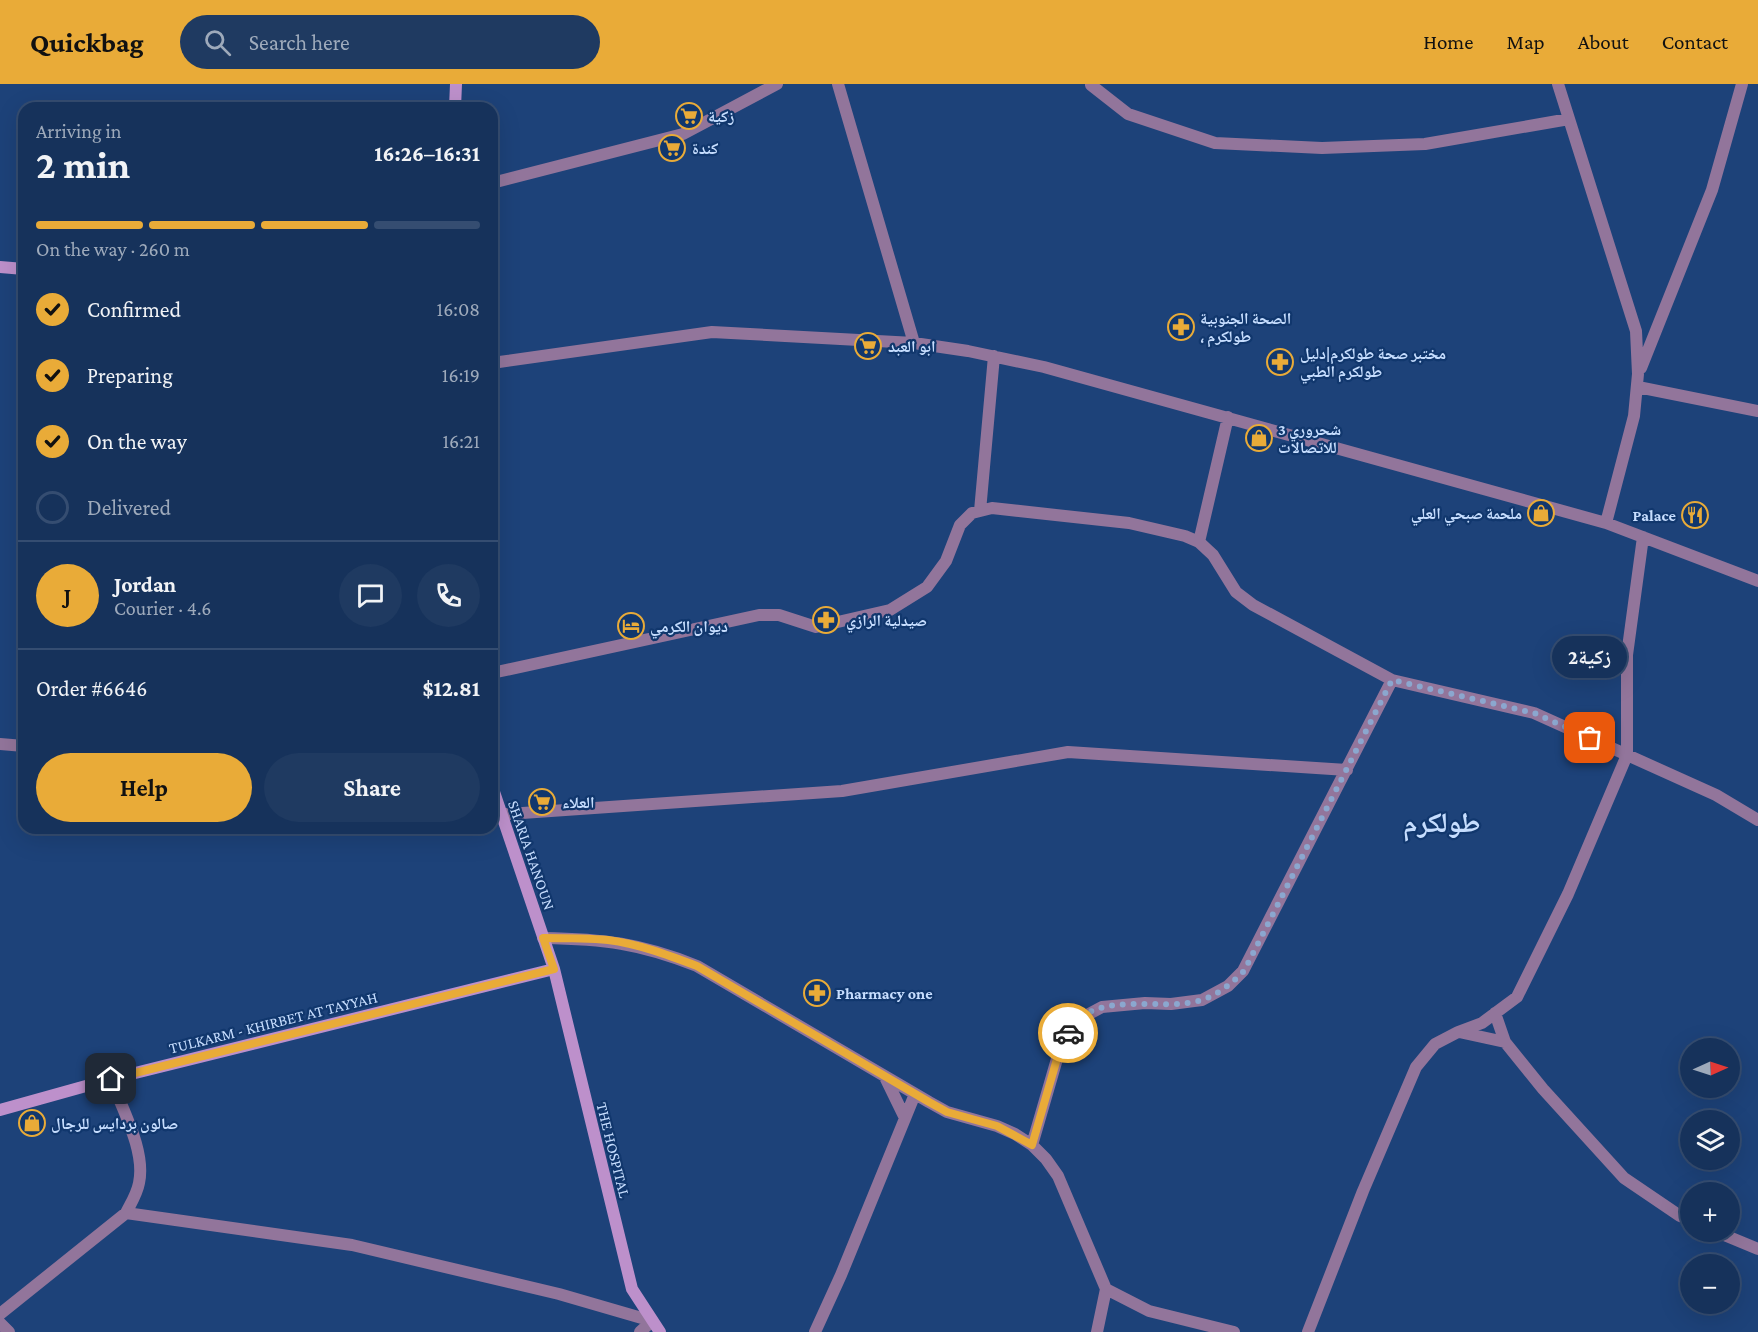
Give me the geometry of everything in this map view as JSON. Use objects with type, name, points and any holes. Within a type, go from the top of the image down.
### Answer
[{"type":"street","points":[[454,102],[456,84]]},
{"type":"street","points":[[498,181],[683,134],[777,84]]},
{"type":"street","points":[[838,84],[914,343]]},
{"type":"street","points":[[1558,84],[1636,331],[1638,381],[1629,441],[1605,523]]},
{"type":"street","points":[[1638,381],[1712,190],[1742,84]]},
{"type":"street","points":[[1091,85],[1128,114],[1215,143],[1322,148],[1425,144],[1569,119]]},
{"type":"street","points":[[0,267],[18,268]]},
{"type":"street","points":[[498,362],[712,332],[914,343],[994,356],[1044,367],[1228,417],[1605,523],[1758,581]]},
{"type":"street","points":[[980,511],[994,356]]},
{"type":"street","points":[[1638,381],[1758,411]]},
{"type":"street","points":[[1199,542],[1228,417]]},
{"type":"street","points":[[498,673],[759,615],[779,615],[816,627],[890,610],[927,587],[946,561],[960,525],[972,513],[992,508],[1129,524],[1185,536],[1199,542],[1213,555],[1236,592],[1253,605],[1392,680],[1534,713],[1716,795],[1758,820]]},
{"type":"street","points":[[1308,1332],[1362,1191],[1416,1067],[1435,1044],[1482,1023],[1518,997],[1568,894],[1628,755],[1627,655],[1643,537]]},
{"type":"street","points":[[1032,1145],[1059,1052],[1074,1022],[1102,1007],[1144,1003],[1171,1004],[1202,1000],[1228,986],[1244,971],[1392,680]]},
{"type":"street","points":[[0,744],[18,746]]},
{"type":"street","points":[[498,814],[842,791],[1068,752],[1347,770]]},
{"type":"street","name":"SHARIA HANOUN","points":[[498,819],[554,969]]},
{"type":"street","points":[[543,938],[608,940],[639,946],[697,966],[947,1112],[997,1126],[1032,1145],[1058,1176],[1106,1289],[1097,1332]]},
{"type":"street","name":"TULKARM - KHIRBET AT TAYYAH","points":[[0,1110],[111,1079],[554,969]]},
{"type":"street","name":"THE HOSPITAL","points":[[554,969],[632,1289],[660,1332]]},
{"type":"street","points":[[1495,1013],[1505,1041],[1543,1089],[1624,1178],[1680,1216]]},
{"type":"street","points":[[1458,1032],[1505,1041]]},
{"type":"street","points":[[885,1077],[905,1118]]},
{"type":"street","points":[[0,1314],[126,1213],[135,1197],[140,1182],[137,1147],[111,1079]]},
{"type":"street","points":[[815,1332],[841,1275],[915,1094]]},
{"type":"street","points":[[135,1197],[150,1216]]},
{"type":"street","points":[[126,1213],[352,1245],[559,1294],[652,1322]]},
{"type":"street","points":[[1740,1241],[1758,1248]]},
{"type":"street","points":[[1106,1289],[1149,1311],[1234,1332]]},
{"type":"street","points":[[640,1332],[652,1322]]},
{"type":"street","points":[[0,1323],[9,1332]]},
{"type":"way so far","points":[[1068,1033],[1074,1022],[1102,1007],[1144,1003],[1171,1004],[1202,1000],[1228,986],[1244,971],[1392,680],[1534,713],[1590,738]]},
{"type":"place","name":"زكية","points":[[689,116]]},
{"type":"place","name":"كندة","points":[[672,148]]},
{"type":"place","name":"الصحة الجنوبية ، طولكرم","points":[[1181,327]]},
{"type":"place","name":"ابو العبد","points":[[868,346]]},
{"type":"place","name":"مختبر صحة طولكرم|دليل طولكرم الطبي","points":[[1280,362]]},
{"type":"place","name":"شحروري 3 للاتصالات","points":[[1259,438]]},
{"type":"place","name":"ملحمة صبحي العلي","points":[[1541,513]]},
{"type":"place","name":"Palace","points":[[1695,515]]},
{"type":"place","name":"صيدلية الرازي","points":[[826,620]]},
{"type":"place","name":"ديوان الكرمي","points":[[631,626]]},
{"type":"place","name":"زكية2","points":[[1590,738]]},
{"type":"place","name":"العلاء","points":[[542,802]]},
{"type":"place","name":"Pharmacy one","points":[[817,993]]},
{"type":"place","name":"صالون بردايس للرجال","points":[[32,1123]]},
{"type":"district","name":"طولكرم","points":[[1442,822]]},
{"type":"route","points":[[111,1079],[554,969],[543,938],[608,940],[639,946],[697,966],[947,1112],[997,1126],[1032,1145],[1059,1052],[1068,1033]]}]
